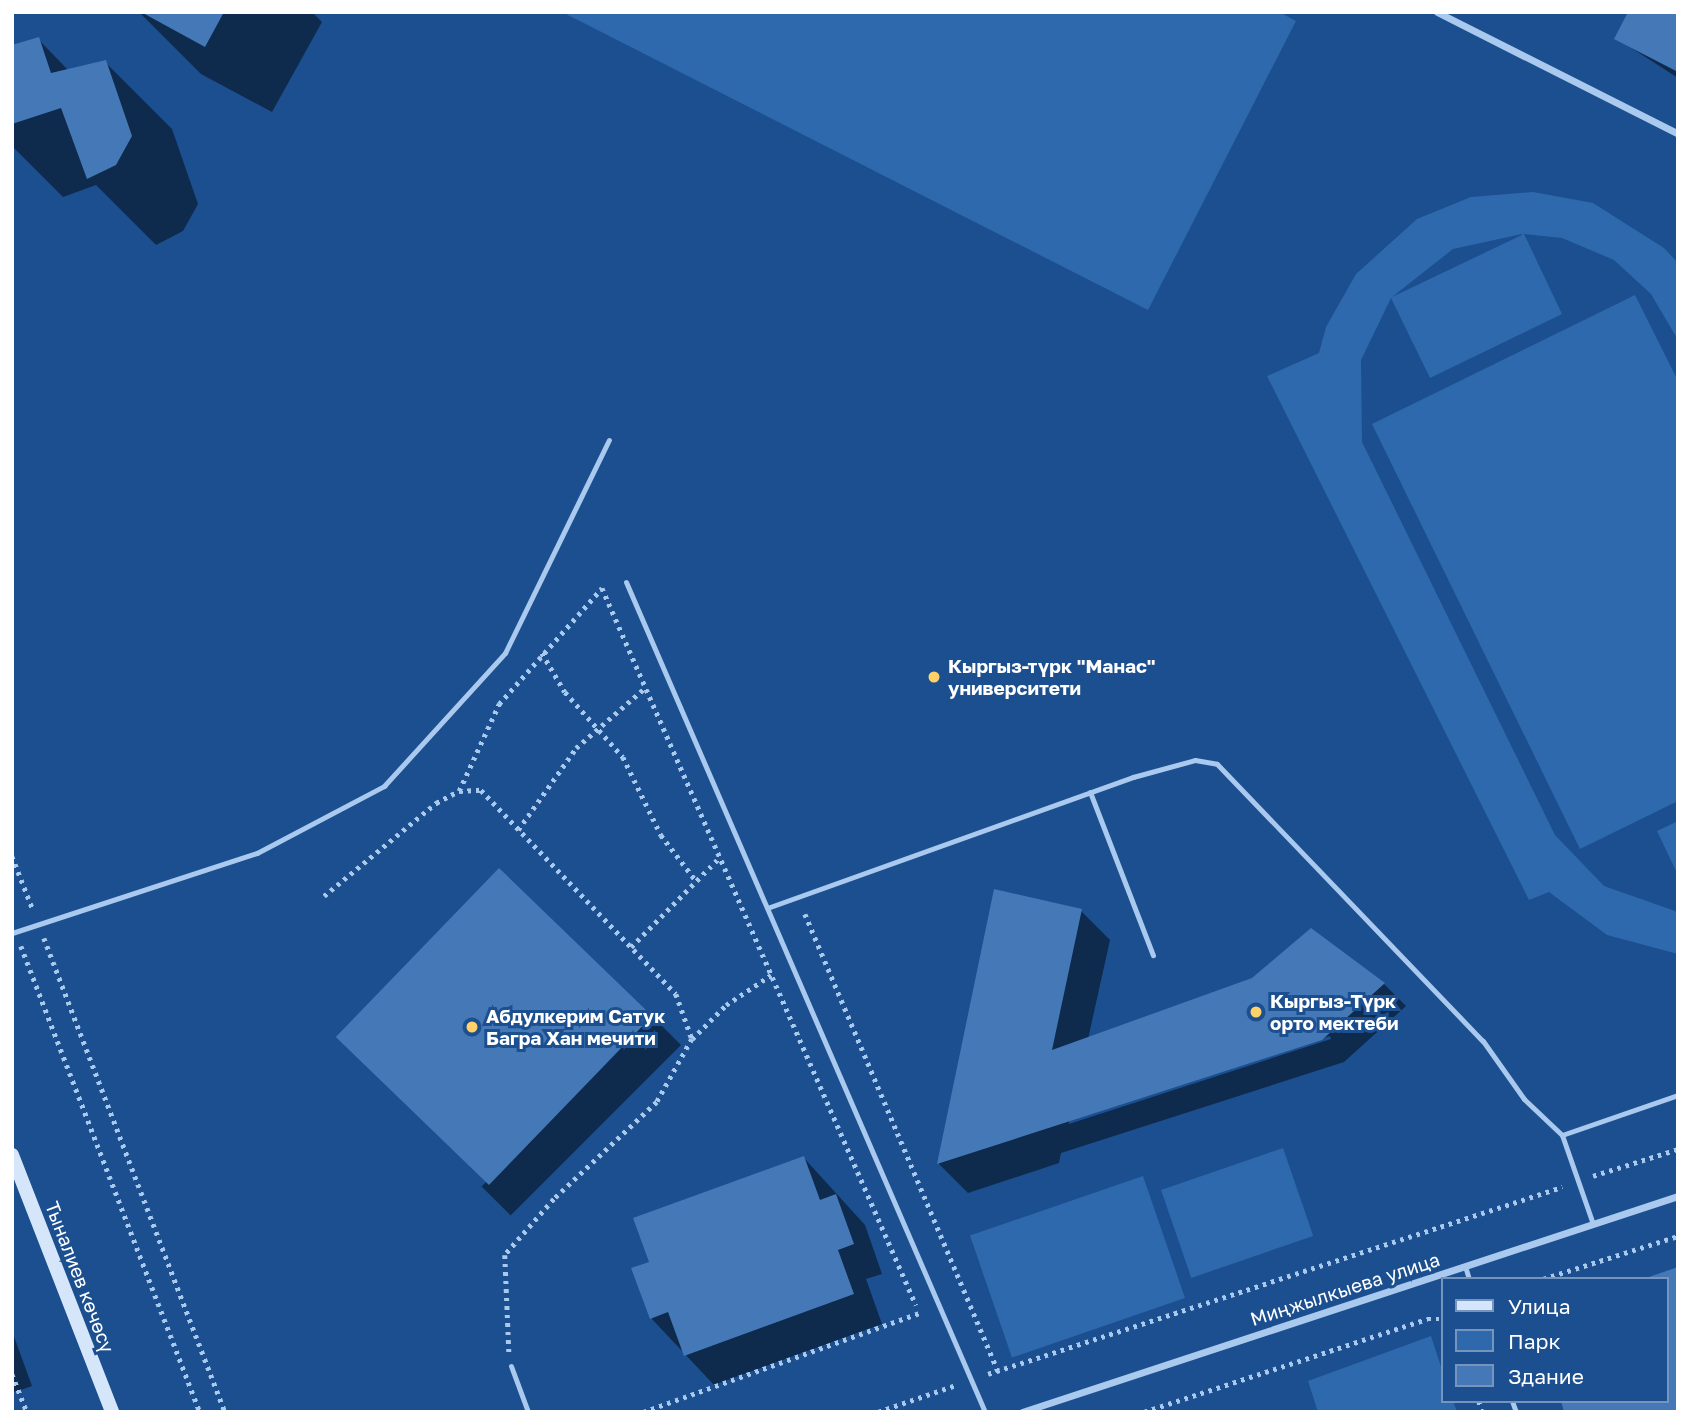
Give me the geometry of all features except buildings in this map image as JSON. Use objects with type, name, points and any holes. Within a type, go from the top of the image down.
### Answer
[{"type":"main road","name":"Тыналиев көчөсү","points":[[12,1155],[112,1412]]},
{"type":"street","points":[[1437,12],[1678,134]]},
{"type":"street","name":"Миңжылкыева улица","points":[[1023,1412],[1678,1196]]},
{"type":"lane","points":[[14,932],[257,853],[384,786],[505,653],[609,440]]},
{"type":"lane","points":[[626,582],[770,907],[974,1379],[985,1412]]},
{"type":"lane","points":[[770,907],[1174,764],[1217,764],[1483,1041],[1524,1099],[1562,1135],[1593,1224]]},
{"type":"lane","points":[[1090,792],[1153,955]]},
{"type":"lane","points":[[1562,1135],[1678,1096]]},
{"type":"lane","points":[[1465,1266],[1468,1277]]},
{"type":"lane","points":[[511,1366],[528,1412]]},
{"type":"path","points":[[459,791],[487,722],[542,653],[601,588],[626,582]]},
{"type":"path","points":[[601,588],[925,1325]]},
{"type":"path","points":[[542,653],[565,692],[602,729],[641,786],[661,835],[697,881]]},
{"type":"path","points":[[519,830],[576,748],[602,729],[645,688]]},
{"type":"path","points":[[324,896],[436,803],[459,791],[481,790],[676,994],[692,1039]]},
{"type":"path","points":[[12,856],[225,1412]]},
{"type":"path","points":[[631,947],[719,858]]},
{"type":"path","points":[[798,899],[998,1371]]},
{"type":"path","points":[[14,932],[200,1412]]},
{"type":"path","points":[[511,1366],[502,1307],[505,1255],[554,1199],[657,1102],[692,1039],[726,1005],[771,975]]},
{"type":"path","points":[[878,1412],[1678,1149]]},
{"type":"path","points":[[1549,1277],[1678,1236]]},
{"type":"path","points":[[643,1412],[919,1313]]},
{"type":"path","points":[[1144,1412],[1427,1319],[1442,1319]]},
{"type":"path","points":[[12,1374],[27,1412]]},
{"type":"path","points":[[946,1374],[952,1386]]},
{"type":"green space","points":[[562,12],[1279,12],[1296,21],[1148,310]]},
{"type":"green space","points":[[1533,192],[1593,203],[1664,248],[1678,263],[1678,340],[1651,294],[1614,260],[1562,238],[1524,234],[1562,314],[1430,378],[1391,298],[1361,360],[1362,442],[1555,835],[1604,886],[1678,912],[1678,954],[1607,935],[1549,892],[1529,900],[1267,376],[1319,353],[1326,327],[1356,274],[1417,219],[1471,197]],"holes":[[[1522,235],[1392,297],[1453,249]]]},
{"type":"green space","points":[[1635,295],[1678,381],[1678,801],[1580,849],[1372,424]]},
{"type":"green space","points":[[1678,821],[1678,875],[1657,831]]},
{"type":"green space","points":[[1283,1148],[1313,1236],[1191,1278],[1161,1190]]},
{"type":"green space","points":[[1143,1176],[1185,1298],[1012,1358],[970,1236]]},
{"type":"green space","points":[[1431,1336],[1442,1370],[1442,1403],[1454,1403],[1457,1412],[1318,1412],[1308,1381]]},
{"type":"place","name":"Кыргыз-түрк \"Манас\" университети","points":[[934,677]]},
{"type":"place","name":"Кыргыз-Түрк орто мектеби","points":[[1256,1012]]},
{"type":"place","name":"Абдулкерим Сатук Багра Хан мечити","points":[[472,1027]]}]
